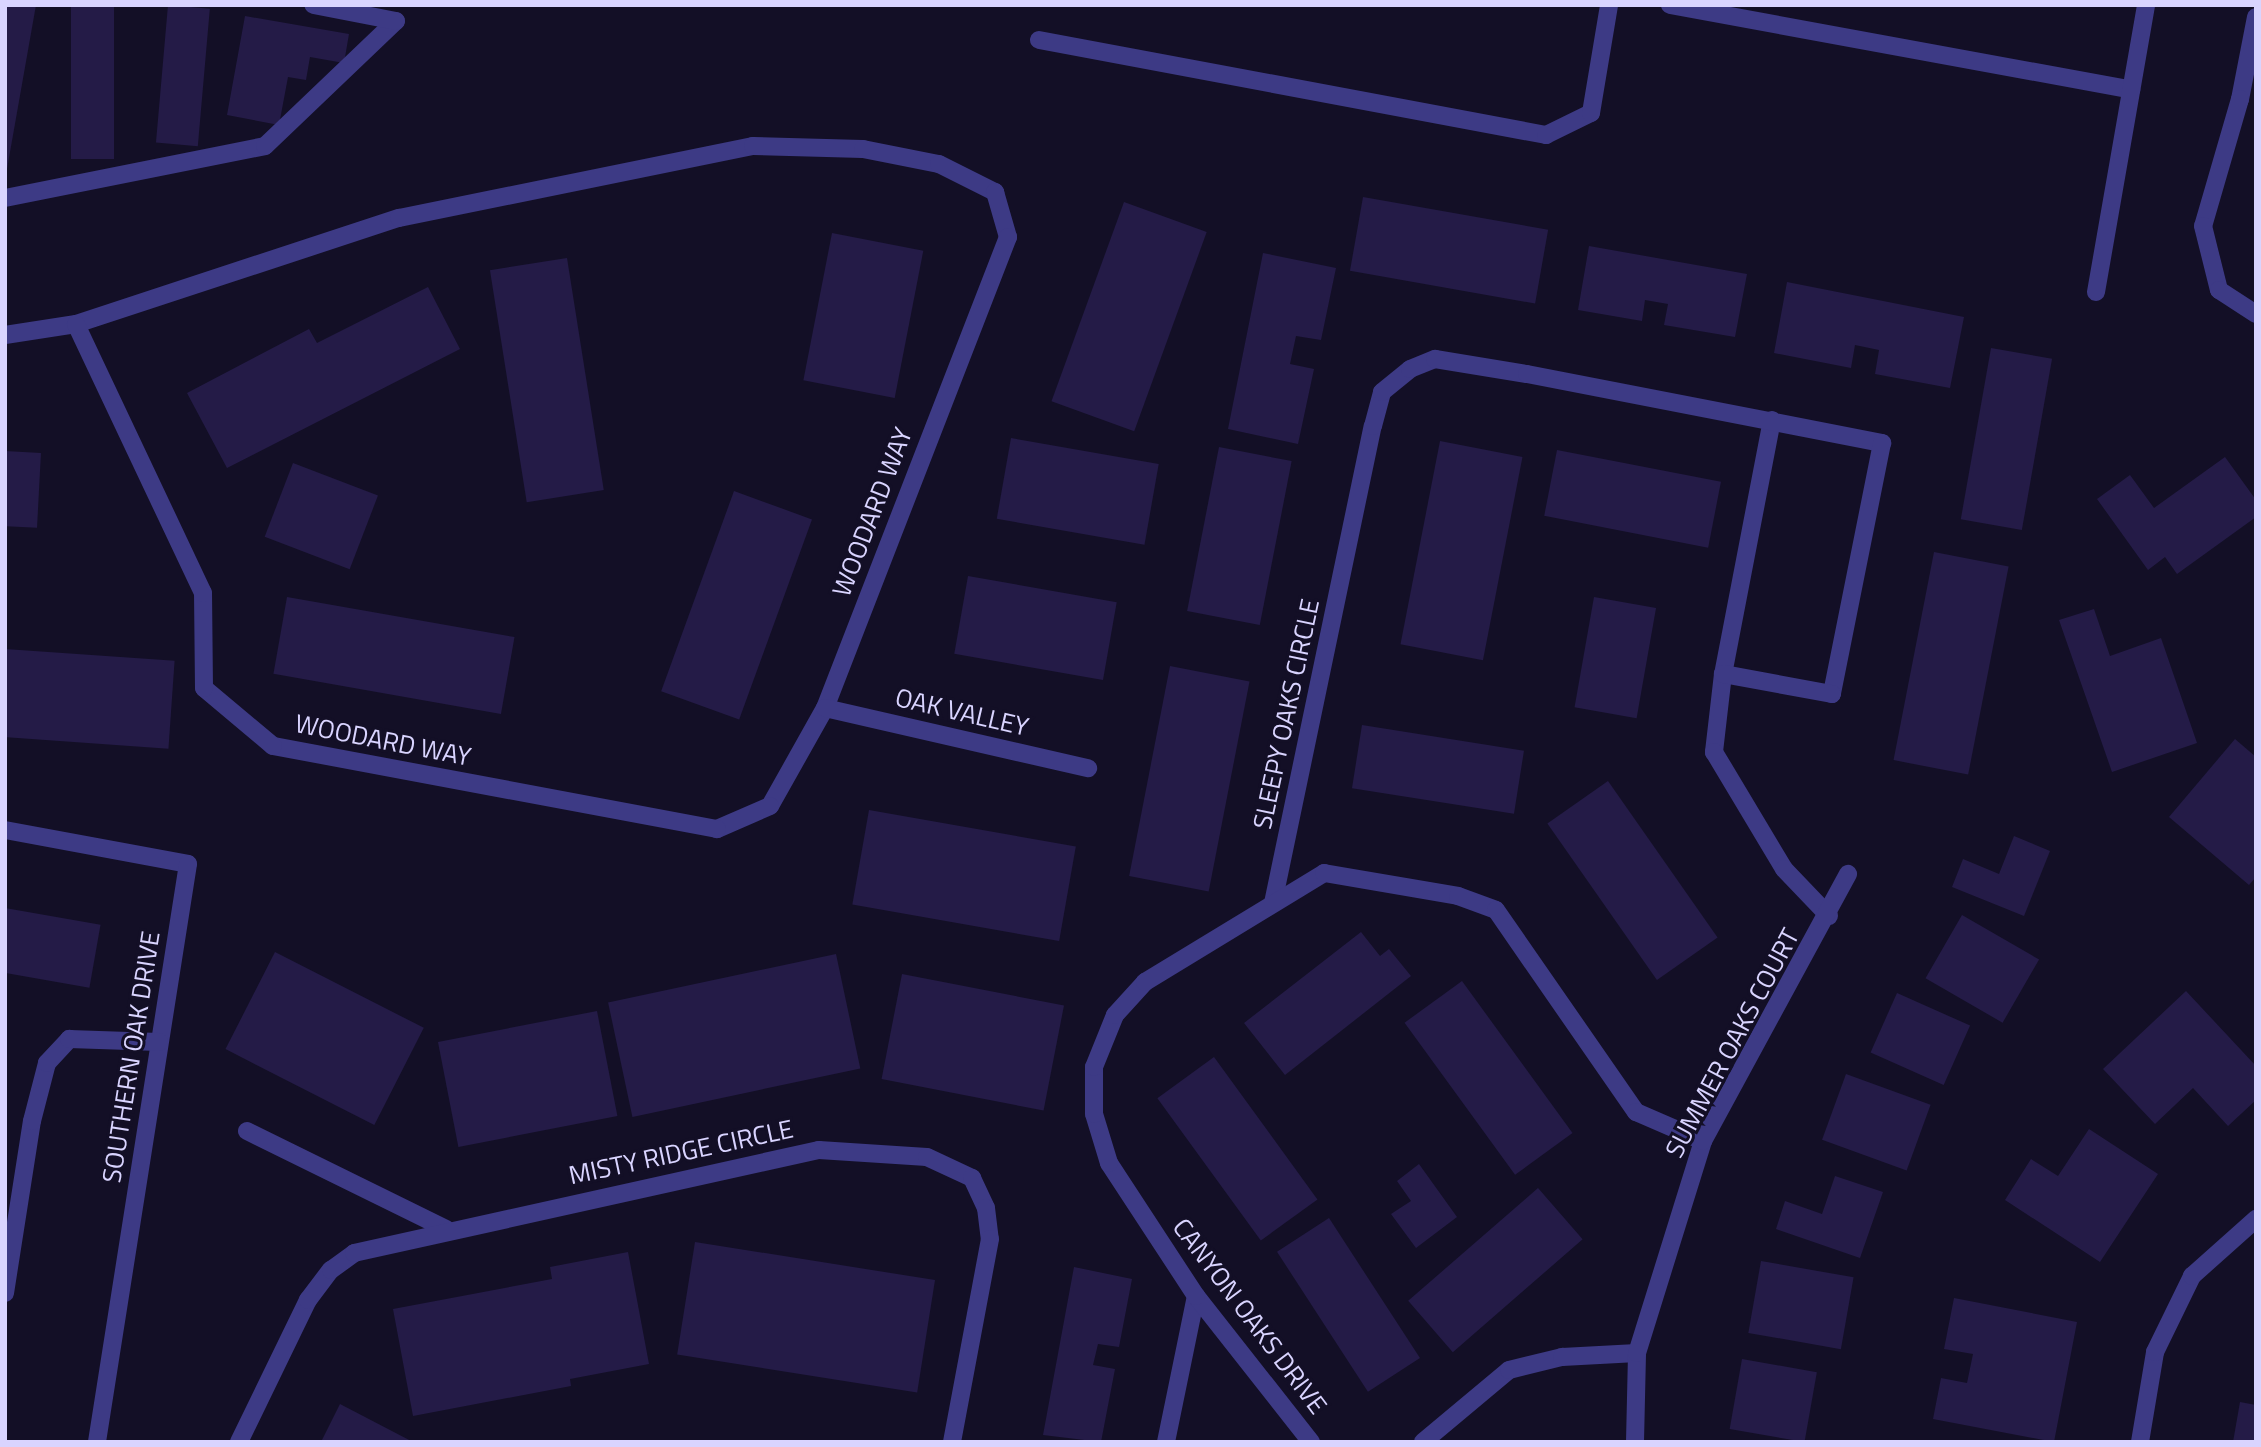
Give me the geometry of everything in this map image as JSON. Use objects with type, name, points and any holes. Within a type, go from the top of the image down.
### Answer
[{"type":"street","points":[[5,198],[265,146],[396,21],[314,5]]},
{"type":"street","points":[[1040,40],[1546,135],[1591,113],[1609,5]]},
{"type":"street","points":[[1670,5],[2131,90]]},
{"type":"street","points":[[2096,292],[2146,5]]},
{"type":"street","points":[[2256,17],[2241,99],[2203,226],[2218,290],[2256,314]]},
{"type":"street","name":"WOODARD WAY","points":[[5,335],[76,324],[399,218],[753,146],[863,149],[939,164],[995,192],[1008,237],[825,708],[770,806],[717,829],[273,746],[204,688],[203,593],[76,324]]},
{"type":"street","name":"SLEEPY OAKS CIRCLE","points":[[1273,902],[1382,392],[1410,369],[1435,359],[1772,420],[1882,443],[1832,694],[1723,674]]},
{"type":"street","name":"SUMMER OAKS COURT","points":[[1772,420],[1723,674],[1714,752],[1784,869],[1829,916]]},
{"type":"street","name":"OAK VALLEY","points":[[825,708],[1088,768]]},
{"type":"street","name":"SOUTHERN OAK DRIVE","points":[[5,830],[187,864],[97,1442]]},
{"type":"street","points":[[1273,902],[1324,873],[1458,896],[1496,910],[1636,1112],[1703,1141]]},
{"type":"street","name":"SUMMER OAKS COURT","points":[[1635,1442],[1637,1353],[1703,1141],[1829,916],[1848,874]]},
{"type":"street","name":"CANYON OAKS DRIVE","points":[[1273,902],[1145,982],[1115,1015],[1094,1067],[1094,1114],[1109,1163],[1196,1296],[1311,1442]]},
{"type":"street","points":[[5,1293],[32,1121],[47,1063],[69,1039],[159,1042]]},
{"type":"street","points":[[247,1131],[446,1229]]},
{"type":"street","name":"MISTY RIDGE CIRCLE","points":[[239,1442],[308,1300],[331,1270],[373,1245],[820,1150],[928,1157],[972,1178],[986,1209],[990,1239],[952,1442]]},
{"type":"street","points":[[2140,1442],[2155,1352],[2192,1276],[2256,1219]]},
{"type":"street","points":[[1166,1442],[1196,1296]]},
{"type":"street","points":[[1423,1442],[1509,1370],[1562,1357],[1637,1353]]},
{"type":"building","points":[[5,5],[36,5],[7,169],[5,169]]},
{"type":"building","points":[[71,5],[114,5],[114,159],[71,159]]},
{"type":"building","points":[[168,5],[210,9],[198,146],[156,142]]},
{"type":"building","points":[[245,16],[349,34],[344,63],[310,57],[306,80],[288,77],[279,125],[227,115]]},
{"type":"building","points":[[1363,197],[1548,230],[1535,304],[1350,271]]},
{"type":"building","points":[[1124,202],[1207,232],[1134,431],[1051,401]]},
{"type":"building","points":[[832,233],[923,251],[895,398],[803,380]]},
{"type":"building","points":[[1589,246],[1747,274],[1735,337],[1664,325],[1668,304],[1645,300],[1642,321],[1578,310]]},
{"type":"building","points":[[1263,253],[1336,268],[1321,340],[1296,336],[1290,364],[1314,369],[1298,444],[1228,429]]},
{"type":"building","points":[[567,258],[604,490],[527,502],[490,270]]},
{"type":"building","points":[[1787,282],[1964,317],[1950,388],[1875,374],[1879,350],[1855,345],[1851,368],[1774,353]]},
{"type":"building","points":[[428,287],[460,349],[227,468],[187,393],[309,329],[317,343]]},
{"type":"building","points":[[1991,348],[2052,359],[2022,530],[1961,519]]},
{"type":"building","points":[[1011,438],[1159,464],[1144,545],[997,519]]},
{"type":"building","points":[[1440,441],[1522,457],[1483,660],[1401,644]]},
{"type":"building","points":[[1219,447],[1292,461],[1260,625],[1187,611]]},
{"type":"building","points":[[1557,450],[1721,482],[1708,548],[1544,516]]},
{"type":"building","points":[[5,451],[41,453],[37,528],[5,526]]},
{"type":"building","points":[[2225,457],[2256,500],[2256,517],[2177,574],[2165,557],[2148,570],[2097,499],[2130,475],[2154,508]]},
{"type":"building","points":[[293,463],[378,496],[350,569],[265,537]]},
{"type":"building","points":[[734,491],[812,519],[739,720],[661,691]]},
{"type":"building","points":[[1934,552],[2009,567],[1968,775],[1894,760]]},
{"type":"building","points":[[968,576],[1117,602],[1103,680],[954,654]]},
{"type":"building","points":[[287,597],[514,637],[501,714],[273,674]]},
{"type":"building","points":[[1594,597],[1656,608],[1637,718],[1575,707]]},
{"type":"building","points":[[2094,609],[2110,656],[2161,638],[2197,743],[2112,772],[2059,620]]},
{"type":"building","points":[[5,649],[175,661],[168,749],[5,737]]},
{"type":"building","points":[[1170,666],[1250,681],[1209,892],[1129,876]]},
{"type":"building","points":[[1362,725],[1524,751],[1514,814],[1352,788]]},
{"type":"building","points":[[2235,739],[2256,757],[2256,877],[2249,885],[2169,817]]},
{"type":"building","points":[[1608,781],[1718,937],[1657,980],[1547,823]]},
{"type":"building","points":[[869,810],[1076,846],[1059,941],[852,905]]},
{"type":"building","points":[[2014,836],[2050,851],[2024,916],[1952,887],[1963,859],[1999,874]]},
{"type":"building","points":[[5,908],[101,925],[89,988],[5,973]]},
{"type":"building","points":[[1962,915],[2039,959],[2003,1023],[1926,978]]},
{"type":"building","points":[[1361,932],[1380,956],[1389,949],[1411,976],[1285,1075],[1244,1023]]},
{"type":"building","points":[[275,952],[424,1028],[374,1125],[226,1049]]},
{"type":"building","points":[[836,954],[860,1068],[632,1117],[608,1002]]},
{"type":"building","points":[[902,974],[1064,1005],[1044,1111],[882,1079]]},
{"type":"building","points":[[1462,981],[1573,1133],[1515,1175],[1405,1023]]},
{"type":"building","points":[[2186,991],[2256,1066],[2256,1100],[2228,1126],[2193,1088],[2155,1124],[2103,1069]]},
{"type":"building","points":[[1897,993],[1970,1026],[1944,1085],[1871,1052]]},
{"type":"building","points":[[597,1011],[617,1116],[458,1147],[438,1042]]},
{"type":"building","points":[[1214,1057],[1317,1199],[1261,1241],[1157,1098]]},
{"type":"building","points":[[1846,1074],[1931,1105],[1907,1171],[1822,1140]]},
{"type":"building","points":[[2089,1129],[2158,1174],[2100,1262],[2005,1200],[2031,1159],[2058,1176]]},
{"type":"building","points":[[1419,1164],[1457,1217],[1416,1248],[1391,1214],[1411,1201],[1397,1181]]},
{"type":"building","points":[[1835,1176],[1883,1192],[1860,1258],[1776,1229],[1785,1201],[1822,1214]]},
{"type":"building","points":[[1538,1188],[1583,1239],[1453,1352],[1408,1301]]},
{"type":"building","points":[[1329,1218],[1420,1358],[1368,1392],[1277,1252]]},
{"type":"building","points":[[695,1242],[935,1280],[917,1393],[677,1355]]},
{"type":"building","points":[[628,1252],[649,1364],[570,1379],[571,1386],[413,1416],[393,1309],[552,1279],[550,1267]]},
{"type":"building","points":[[1761,1261],[1854,1277],[1841,1349],[1748,1333]]},
{"type":"building","points":[[1074,1267],[1132,1279],[1119,1347],[1098,1344],[1093,1365],[1115,1369],[1101,1442],[1043,1435]]},
{"type":"building","points":[[1954,1298],[2077,1322],[2054,1442],[1933,1419],[1941,1378],[1967,1383],[1973,1354],[1944,1349]]},
{"type":"building","points":[[1742,1359],[1817,1372],[1805,1442],[1730,1429]]},
{"type":"building","points":[[2240,1402],[2256,1405],[2256,1442],[2233,1442]]},
{"type":"building","points":[[340,1404],[413,1442],[321,1442]]}]
